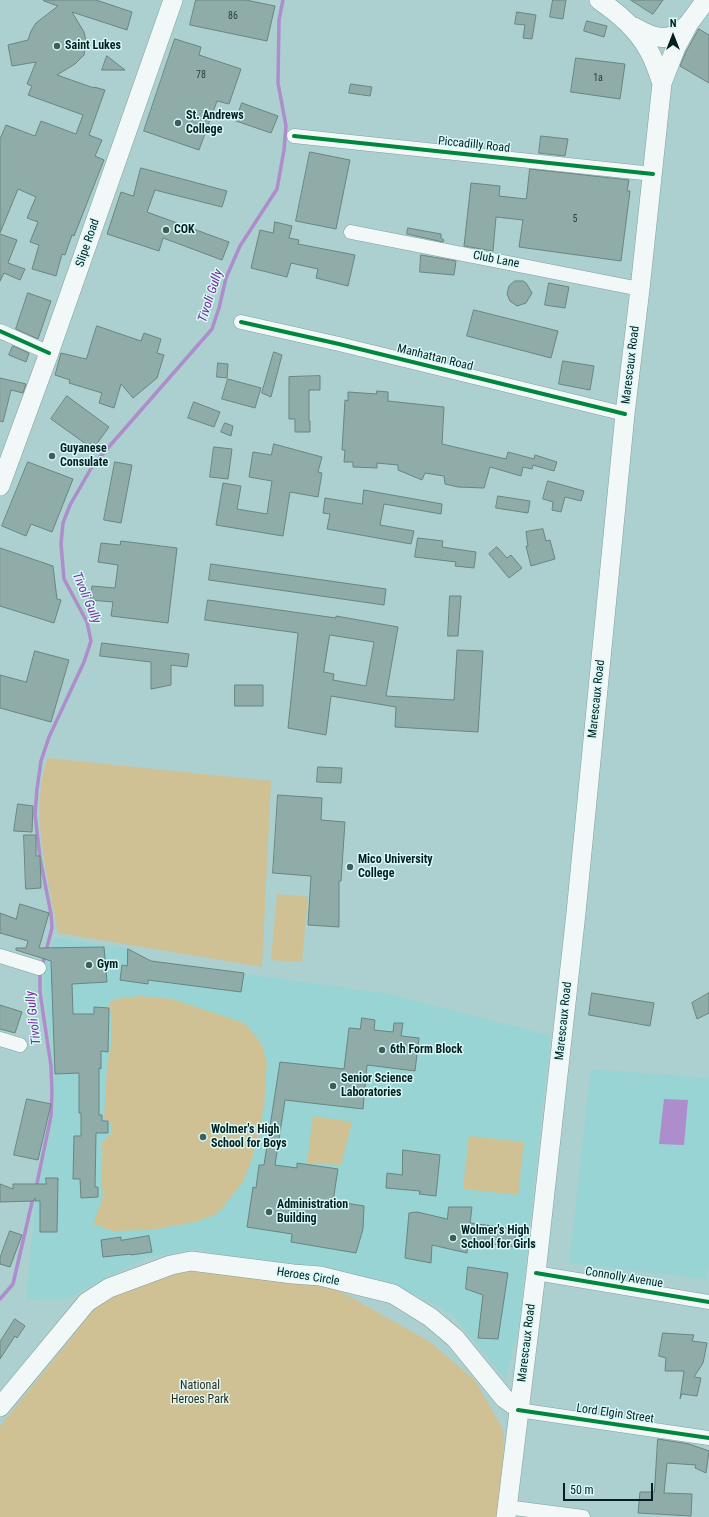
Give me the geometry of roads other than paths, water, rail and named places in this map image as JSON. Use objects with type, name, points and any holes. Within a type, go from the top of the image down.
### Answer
[{"type":"main road","name":"Slipe Road","points":[[0,486],[49,353],[173,0]]},
{"type":"main road","points":[[599,0],[614,10],[633,27],[650,52],[662,83]]},
{"type":"main road","name":"Marescaux Road","points":[[518,1409],[536,1274],[586,812],[625,414],[662,83],[676,47],[689,23],[706,0]]},
{"type":"main road","points":[[633,27],[652,37],[663,38],[672,36],[681,31],[689,23]]},
{"type":"main road","name":"Heroes Circle","points":[[0,1407],[87,1302],[109,1288],[170,1265],[191,1260],[293,1274],[320,1276],[393,1294],[430,1317],[455,1338],[504,1398],[518,1409]]},
{"type":"main road","points":[[506,1512],[518,1409]]},
{"type":"street","name":"Piccadilly Road","points":[[294,136],[652,174]]},
{"type":"street","name":"Club Lane","points":[[351,232],[640,289]]},
{"type":"street","name":"Manhattan Road","points":[[240,322],[339,344],[625,414]]},
{"type":"street","points":[[0,331],[49,353]]},
{"type":"street","points":[[0,956],[39,968]]},
{"type":"street","points":[[0,1039],[20,1045]]},
{"type":"street","name":"Connolly Avenue","points":[[536,1274],[709,1302]]},
{"type":"street","name":"Lord Elgin Street","points":[[518,1409],[709,1438]]},
{"type":"street","points":[[506,1512],[583,1517]]},
{"type":"waterway","name":"Tivoli Gully","points":[[36,1188],[51,1116],[52,1093],[51,1066],[40,992],[40,974],[52,928],[51,914],[40,858],[35,814],[37,789],[41,761],[49,737],[84,662],[91,641],[87,622],[64,579],[61,544],[63,523],[70,505],[93,465],[212,329],[226,278],[240,246],[277,189],[284,150],[286,126],[278,83],[279,20],[283,0]]},
{"type":"waterway","name":"Tivoli Gully","points":[[0,1299],[13,1284],[33,1198]]},
{"type":"place","name":"Saint Lukes","points":[[57,46]]},
{"type":"place","name":"St. Andrews College","points":[[178,123]]},
{"type":"place","name":"COK","points":[[166,230]]},
{"type":"place","name":"Guyanese Consulate","points":[[52,456]]},
{"type":"place","name":"Mico University College","points":[[350,867]]},
{"type":"place","name":"Gym","points":[[89,965]]},
{"type":"place","name":"6th Form Block","points":[[382,1050]]},
{"type":"place","name":"Senior Science Laboratories","points":[[333,1086]]},
{"type":"place","name":"Wolmer's High School for Boys","points":[[203,1137]]},
{"type":"place","name":"Administration Building","points":[[269,1212]]},
{"type":"place","name":"Wolmer's High School for Girls","points":[[453,1238]]},
{"type":"park label","name":"National Heroes Park","points":[[200,1393]]}]
